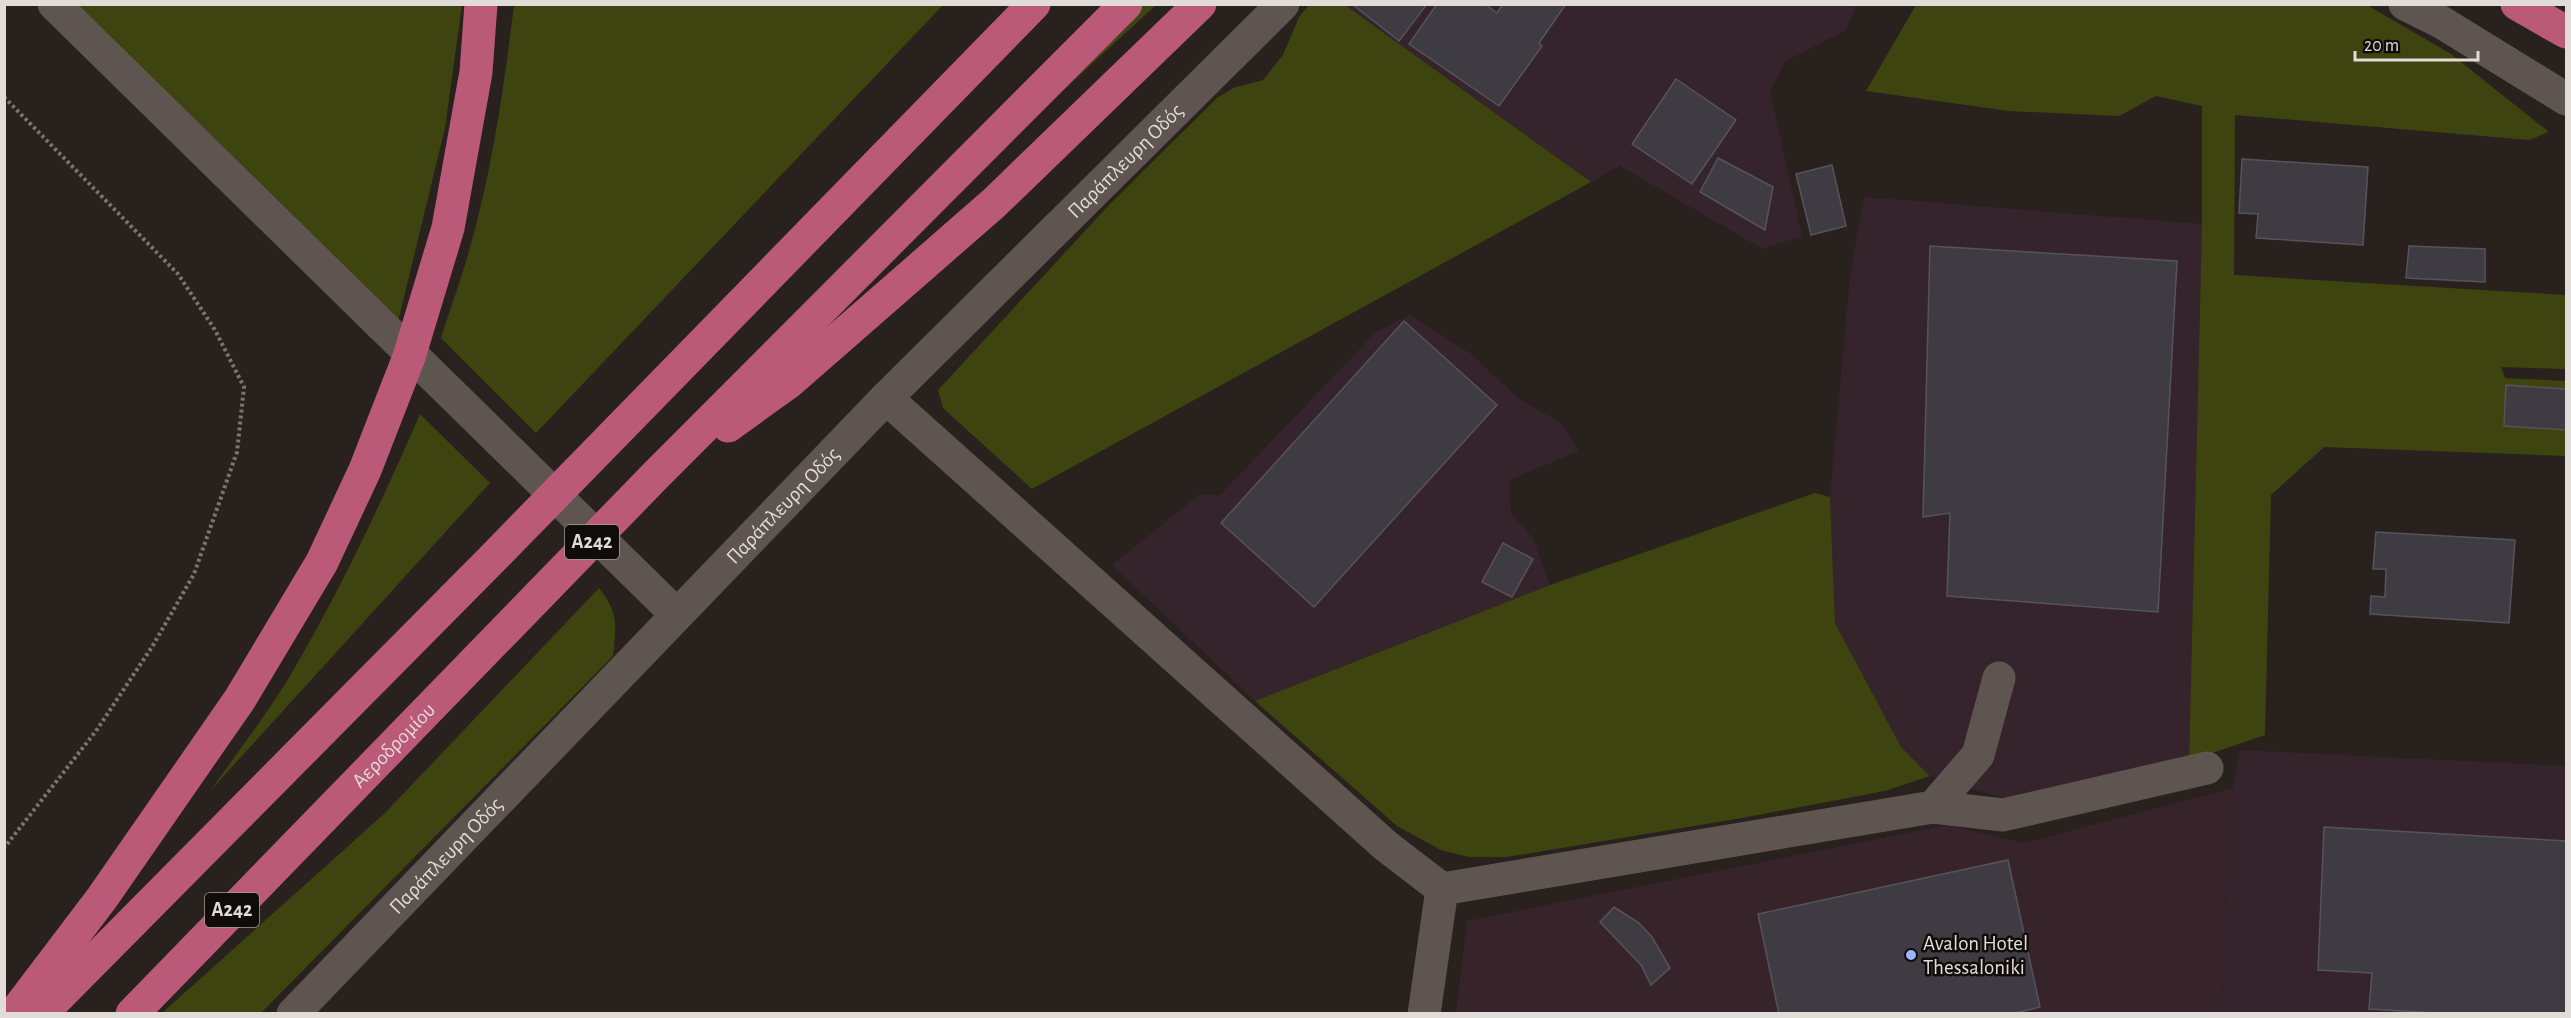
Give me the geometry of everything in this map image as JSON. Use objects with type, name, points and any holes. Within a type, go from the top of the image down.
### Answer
[{"type":"highway","points":[[14,1014],[102,898],[240,699],[322,562],[365,470],[409,357],[448,228],[476,72],[481,4]]},
{"type":"highway","points":[[41,1014],[497,554],[1034,4]]},
{"type":"highway","points":[[655,477],[1126,4]]},
{"type":"highway","points":[[655,477],[789,382],[836,342],[993,203],[1200,4]]},
{"type":"highway","points":[[2517,4],[2566,32]]},
{"type":"highway","name":"Αεροδρομίου","points":[[132,1014],[655,477]]},
{"type":"street","points":[[54,4],[676,614]]},
{"type":"street","name":"Παράπλευρη Οδός","points":[[293,1014],[886,398],[1283,4]]},
{"type":"street","points":[[2405,4],[2441,22],[2566,99]]},
{"type":"street","points":[[886,398],[1386,846],[1442,889],[1933,807],[2003,815],[2207,768]]},
{"type":"street","points":[[1933,807],[1978,755],[1999,678]]},
{"type":"street","points":[[1424,1014],[1442,889]]},
{"type":"path","points":[[4,97],[178,274],[215,330],[244,387],[237,452],[194,574],[152,647],[96,731],[4,848]]},
{"type":"shaded area","points":[[1345,5],[1856,5],[1846,30],[1786,61],[1770,91],[1802,236],[1763,249],[1620,166],[1591,182]]},
{"type":"shaded area","points":[[1864,197],[2202,224],[2189,761],[2028,805],[1930,776],[1901,747],[1835,623],[1830,497],[1850,276]]},
{"type":"shaded area","points":[[1409,315],[1470,353],[1518,398],[1561,423],[1579,451],[1509,480],[1511,514],[1533,538],[1550,585],[1255,701],[1112,565],[1200,494],[1220,495],[1375,333]]},
{"type":"shaded area","points":[[2240,750],[2566,766],[2566,1013],[2220,1014],[2233,788]]},
{"type":"shaded area","points":[[2233,788],[2220,1013],[1456,1014],[1467,921],[1947,825],[2024,843]]},
{"type":"green space","points":[[514,4],[943,5],[536,433],[441,338],[466,262],[491,160]]},
{"type":"green space","points":[[75,5],[462,5],[445,128],[398,322]]},
{"type":"green space","points":[[1138,5],[1156,5],[1022,128]]},
{"type":"green space","points":[[1309,5],[1345,5],[1591,182],[1032,489],[943,408],[938,390],[1109,205],[1217,98],[1233,88],[1263,80],[1283,55],[1299,17]]},
{"type":"green space","points":[[1916,5],[2367,5],[2451,54],[2549,132],[2529,140],[2235,115],[2234,275],[2566,295],[2566,369],[2501,367],[2505,378],[2566,381],[2566,456],[2324,447],[2271,495],[2265,735],[2189,761],[2202,224],[2202,106],[2156,96],[2119,116],[2009,111],[1866,91]]},
{"type":"green space","points":[[420,414],[490,483],[211,790],[278,695],[306,649],[358,550]]},
{"type":"green space","points":[[1815,493],[1830,497],[1835,623],[1901,747],[1930,776],[1885,791],[1742,818],[1507,857],[1469,857],[1441,850],[1397,826],[1255,701],[1550,585]]},
{"type":"green space","points":[[599,588],[610,605],[615,620],[613,656],[261,1013],[162,1013],[385,813]]},
{"type":"building","points":[[1352,4],[1427,4],[1399,41]]},
{"type":"building","points":[[1437,4],[1485,4],[1497,13],[1503,4],[1566,4],[1539,43],[1542,46],[1499,106],[1409,44]]},
{"type":"building","points":[[1676,79],[1736,120],[1692,184],[1632,144]]},
{"type":"building","points":[[1718,158],[1773,187],[1765,230],[1700,192]]},
{"type":"building","points":[[2242,159],[2368,167],[2363,245],[2256,238],[2258,214],[2239,213]]},
{"type":"building","points":[[1832,165],[1846,226],[1811,235],[1796,174]]},
{"type":"building","points":[[1930,246],[2177,261],[2158,612],[1947,596],[1950,513],[1923,517]]},
{"type":"building","points":[[2409,246],[2485,249],[2485,282],[2406,278]]},
{"type":"building","points":[[1404,321],[1497,405],[1314,607],[1221,523]]},
{"type":"building","points":[[2506,385],[2566,389],[2566,430],[2504,426]]},
{"type":"building","points":[[2376,532],[2515,540],[2509,623],[2370,614],[2371,596],[2385,597],[2386,569],[2373,569]]},
{"type":"building","points":[[1503,543],[1533,559],[1512,597],[1482,582]]},
{"type":"building","points":[[2324,827],[2566,841],[2566,1014],[2452,1014],[2369,1009],[2372,973],[2318,970]]},
{"type":"building","points":[[2008,860],[2040,1007],[2012,1014],[1779,1014],[1758,914]]},
{"type":"building","points":[[1614,907],[1639,923],[1652,937],[1670,968],[1651,985],[1641,965],[1600,922]]},
{"type":"place","name":"Avalon Hotel Thessaloniki","points":[[1911,955]]}]
